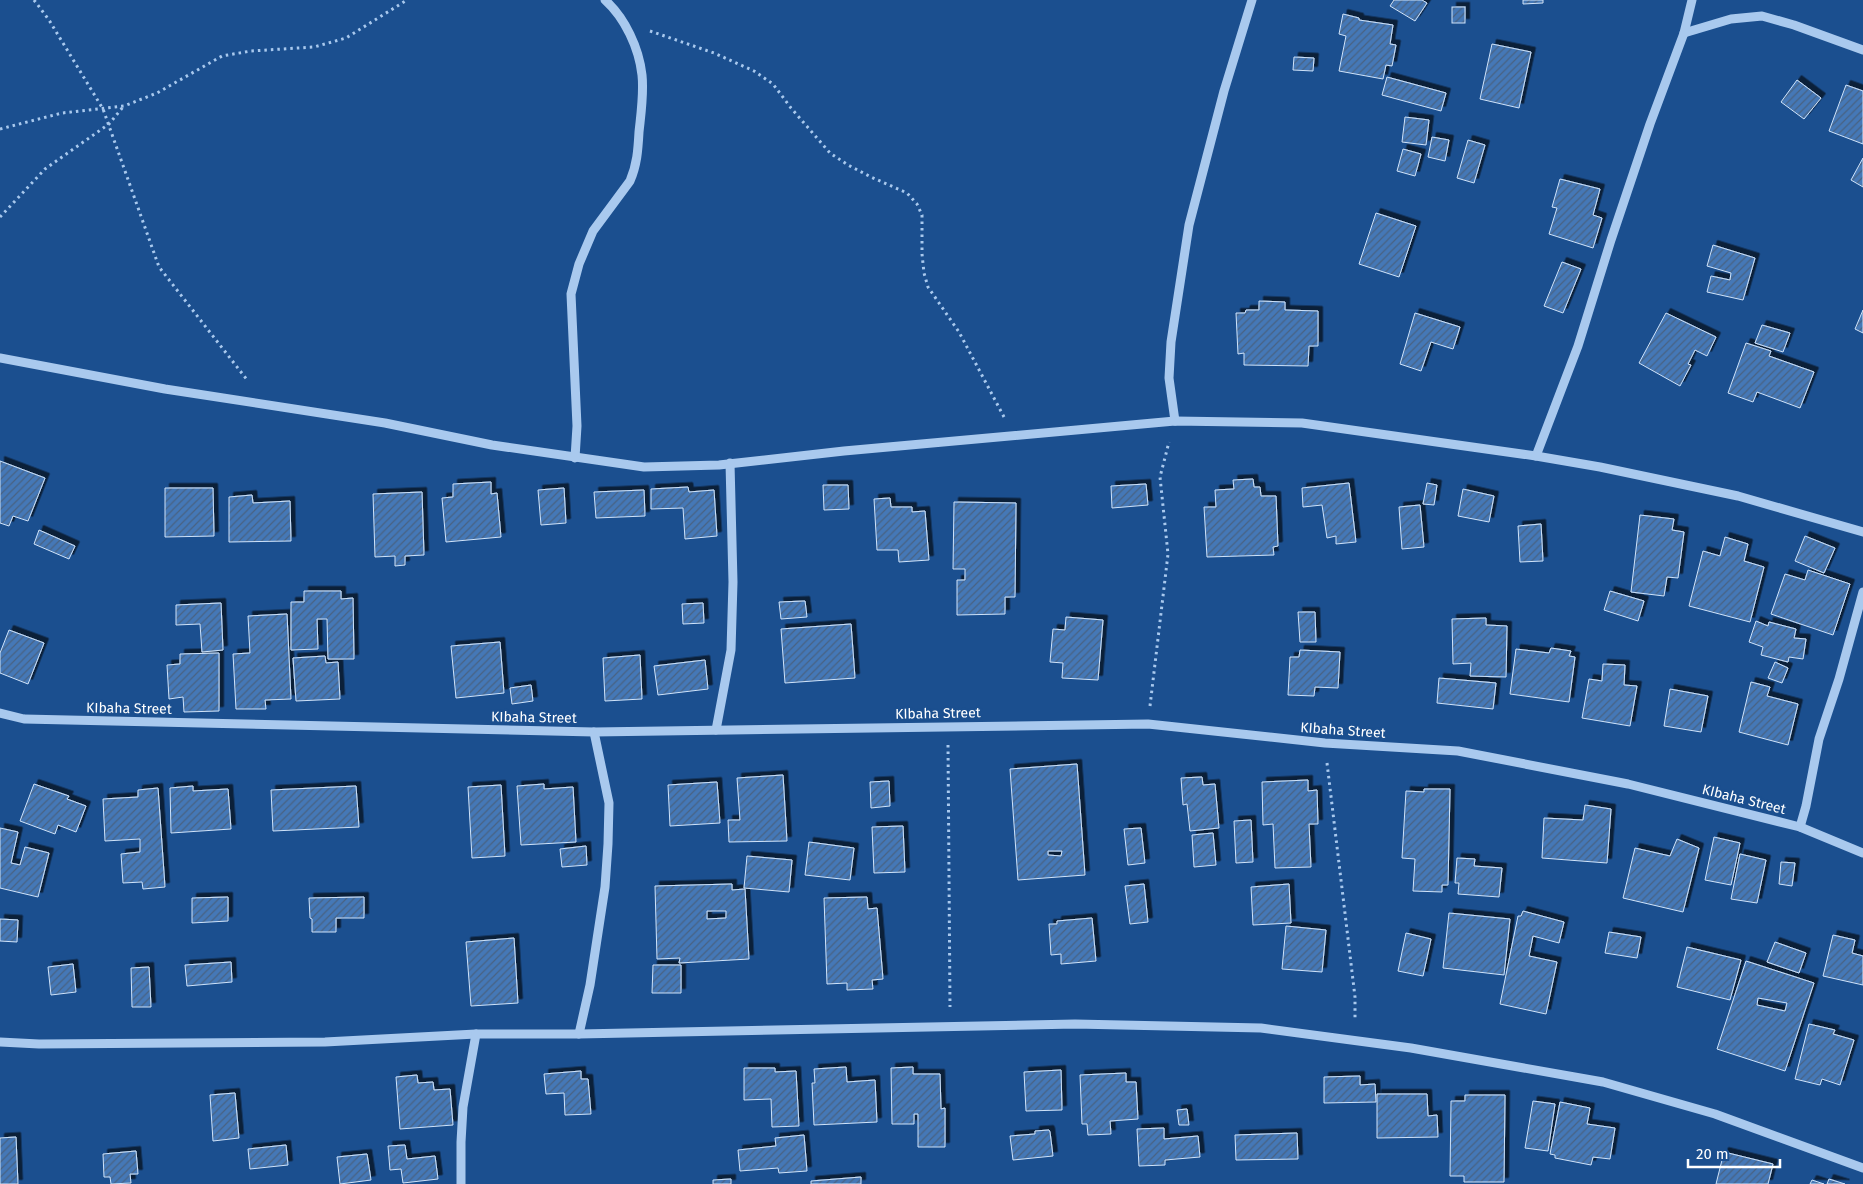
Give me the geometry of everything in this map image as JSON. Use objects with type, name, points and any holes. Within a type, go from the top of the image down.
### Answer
[{"type":"street","points":[[575,458],[577,426],[571,294],[573,283],[593,231],[630,181],[637,163],[643,93],[642,73],[635,46],[622,19],[605,0]]},
{"type":"street","points":[[1175,421],[1169,378],[1171,342],[1189,225],[1224,90],[1252,0]]},
{"type":"street","points":[[1536,456],[1578,346],[1650,124],[1684,34],[1692,0]]},
{"type":"street","points":[[1684,34],[1732,19],[1762,16],[1794,25],[1863,50]]},
{"type":"street","points":[[0,358],[165,389],[385,423],[492,445],[644,467],[730,463],[1175,421],[1302,424],[1536,456],[1600,467],[1738,496],[1863,532]]},
{"type":"street","points":[[716,730],[731,650],[730,463]]},
{"type":"street","points":[[1800,827],[1819,739],[1839,679],[1863,592]]},
{"type":"street","name":"KIbaha Street","points":[[0,713],[24,719],[594,732],[1148,724],[1325,743],[1458,750],[1628,784],[1800,827],[1863,852]]},
{"type":"street","points":[[578,1034],[591,976],[605,888],[608,844],[609,803],[594,732]]},
{"type":"street","points":[[0,1042],[49,1044],[325,1042],[476,1034],[578,1034],[1075,1024],[1261,1028],[1411,1048],[1603,1082],[1715,1114],[1863,1168]]},
{"type":"street","points":[[461,1184],[463,1108],[476,1034]]},
{"type":"path","points":[[34,0],[49,20],[103,108],[159,267],[266,404]]},
{"type":"path","points":[[0,129],[62,113],[124,106],[157,93],[222,56],[250,51],[314,47],[346,38],[407,0]]},
{"type":"path","points":[[622,19],[657,34],[714,53],[754,71],[773,84],[830,153],[848,165],[906,193],[917,204],[922,215],[922,254],[924,274],[928,287],[959,332],[1014,435]]},
{"type":"path","points":[[0,217],[45,169],[109,124],[124,106]]},
{"type":"path","points":[[1148,724],[1168,554],[1160,477],[1175,421]]},
{"type":"path","points":[[948,727],[950,1027]]},
{"type":"path","points":[[1325,743],[1355,997],[1356,1041]]},
{"type":"building","points":[[1394,0],[1422,0],[1427,3],[1415,21],[1390,6]]},
{"type":"building","points":[[1523,0],[1543,0],[1543,3],[1523,4]]},
{"type":"building","points":[[1452,7],[1465,7],[1465,23],[1452,23]]},
{"type":"building","points":[[1343,14],[1359,18],[1359,20],[1393,25],[1390,44],[1396,45],[1392,66],[1386,65],[1383,79],[1339,71],[1346,36],[1339,34]]},
{"type":"building","points":[[1492,44],[1531,52],[1519,108],[1480,99]]},
{"type":"building","points":[[1294,57],[1314,58],[1313,71],[1293,70]]},
{"type":"building","points":[[1387,77],[1446,93],[1441,111],[1382,95]]},
{"type":"building","points":[[1797,80],[1821,98],[1804,119],[1781,102]]},
{"type":"building","points":[[1846,85],[1863,91],[1863,144],[1829,131]]},
{"type":"building","points":[[1405,117],[1429,120],[1426,145],[1402,142]]},
{"type":"building","points":[[1432,137],[1449,140],[1445,161],[1428,157]]},
{"type":"building","points":[[1468,140],[1485,145],[1474,183],[1457,178]]},
{"type":"building","points":[[1403,149],[1421,154],[1415,176],[1397,171]]},
{"type":"building","points":[[1863,158],[1863,187],[1851,180]]},
{"type":"building","points":[[1560,179],[1600,189],[1593,215],[1602,218],[1593,248],[1549,234],[1557,208],[1552,207]]},
{"type":"building","points":[[1376,213],[1416,226],[1399,277],[1359,264]]},
{"type":"building","points":[[1713,245],[1755,258],[1743,300],[1707,292],[1711,276],[1730,280],[1731,273],[1707,266]]},
{"type":"building","points":[[1562,262],[1581,269],[1563,313],[1544,306]]},
{"type":"building","points":[[1259,301],[1285,302],[1285,310],[1318,311],[1318,346],[1309,346],[1308,366],[1244,365],[1244,353],[1238,354],[1236,313],[1245,313],[1246,310],[1259,310]]},
{"type":"building","points":[[1863,310],[1863,333],[1855,329]]},
{"type":"building","points":[[1415,313],[1460,327],[1453,349],[1431,342],[1421,371],[1400,364]]},
{"type":"building","points":[[1666,313],[1716,337],[1707,356],[1695,350],[1688,364],[1691,365],[1680,386],[1639,363]]},
{"type":"building","points":[[1762,325],[1790,333],[1783,352],[1755,343]]},
{"type":"building","points":[[1746,343],[1771,351],[1769,356],[1814,372],[1800,408],[1757,392],[1753,402],[1728,393]]},
{"type":"building","points":[[0,461],[45,478],[28,521],[13,516],[9,526],[0,523]]},
{"type":"building","points":[[1253,479],[1254,487],[1260,487],[1261,496],[1276,496],[1278,546],[1273,547],[1274,555],[1207,557],[1204,507],[1216,507],[1215,490],[1234,489],[1233,480]]},
{"type":"building","points":[[491,482],[491,494],[497,493],[501,537],[446,542],[442,498],[453,497],[453,484]]},
{"type":"building","points":[[1349,483],[1356,542],[1336,544],[1336,536],[1327,538],[1322,505],[1303,507],[1302,488]]},
{"type":"building","points":[[1427,483],[1437,485],[1434,505],[1423,504]]},
{"type":"building","points":[[1146,484],[1148,505],[1112,508],[1111,486]]},
{"type":"building","points":[[823,485],[848,485],[849,509],[824,510]]},
{"type":"building","points":[[688,487],[689,492],[714,490],[717,536],[685,539],[683,508],[651,509],[651,489]]},
{"type":"building","points":[[165,488],[213,488],[214,536],[165,537]]},
{"type":"building","points":[[564,488],[566,523],[541,525],[538,490]]},
{"type":"building","points":[[1463,489],[1494,496],[1489,522],[1458,516]]},
{"type":"building","points":[[644,490],[645,516],[596,518],[594,492]]},
{"type":"building","points":[[422,492],[424,555],[405,556],[405,565],[395,566],[395,556],[375,557],[373,494]]},
{"type":"building","points":[[252,495],[253,503],[290,501],[291,541],[229,542],[229,497]]},
{"type":"building","points":[[890,498],[891,507],[912,507],[912,512],[925,511],[929,560],[899,562],[898,550],[877,550],[874,499]]},
{"type":"building","points":[[954,502],[1016,503],[1015,597],[1005,597],[1005,614],[957,615],[957,580],[965,580],[965,569],[953,569]]},
{"type":"building","points":[[1420,505],[1424,547],[1402,549],[1399,507]]},
{"type":"building","points":[[1640,515],[1674,519],[1672,530],[1684,532],[1678,578],[1667,577],[1664,596],[1631,592]]},
{"type":"building","points":[[1541,524],[1543,561],[1520,562],[1518,526]]},
{"type":"building","points":[[39,530],[75,546],[69,559],[34,544]]},
{"type":"building","points":[[1805,536],[1835,548],[1824,573],[1795,561]]},
{"type":"building","points":[[1725,537],[1748,544],[1744,561],[1764,567],[1750,622],[1689,606],[1703,551],[1720,556]]},
{"type":"building","points":[[1808,570],[1850,584],[1833,635],[1771,614],[1785,574],[1805,580]]},
{"type":"building","points":[[304,591],[341,591],[341,599],[353,598],[354,659],[328,659],[327,619],[317,619],[318,649],[291,650],[291,602],[304,602]]},
{"type":"building","points":[[1610,591],[1644,601],[1638,621],[1604,610]]},
{"type":"building","points":[[805,601],[807,617],[781,619],[779,602]]},
{"type":"building","points":[[221,603],[223,650],[202,652],[200,624],[176,625],[176,605]]},
{"type":"building","points":[[703,603],[704,623],[683,624],[682,604]]},
{"type":"building","points":[[1298,612],[1315,612],[1316,642],[1300,642]]},
{"type":"building","points":[[287,614],[291,699],[265,700],[266,709],[236,709],[233,654],[250,653],[248,616]]},
{"type":"building","points":[[1066,617],[1103,620],[1098,680],[1062,678],[1063,663],[1050,662],[1053,629],[1065,630]]},
{"type":"building","points":[[1486,618],[1486,625],[1507,626],[1506,677],[1470,676],[1471,663],[1453,664],[1452,619]]},
{"type":"building","points":[[1756,621],[1768,626],[1769,622],[1796,629],[1794,638],[1806,639],[1803,659],[1789,657],[1788,662],[1761,655],[1763,647],[1749,642]]},
{"type":"building","points":[[851,624],[855,678],[785,683],[781,629]]},
{"type":"building","points":[[9,630],[44,643],[28,684],[0,673],[0,653]]},
{"type":"building","points":[[500,642],[504,693],[456,698],[451,646]]},
{"type":"building","points":[[1551,648],[1571,651],[1569,656],[1575,657],[1569,702],[1510,694],[1516,649],[1549,653]]},
{"type":"building","points":[[1300,650],[1340,652],[1338,688],[1315,687],[1314,696],[1288,695],[1290,657],[1299,657]]},
{"type":"building","points":[[219,653],[219,711],[184,712],[183,697],[169,699],[167,665],[180,664],[180,654]]},
{"type":"building","points":[[640,655],[642,699],[605,701],[603,658]]},
{"type":"building","points":[[325,656],[326,663],[338,662],[340,699],[296,701],[293,658]]},
{"type":"building","points":[[705,660],[708,689],[658,695],[654,666]]},
{"type":"building","points":[[1775,662],[1788,668],[1782,683],[1768,678]]},
{"type":"building","points":[[1603,664],[1625,665],[1624,685],[1637,686],[1630,726],[1582,718],[1589,679],[1602,681]]},
{"type":"building","points":[[1439,678],[1496,683],[1493,709],[1437,703]]},
{"type":"building","points":[[1751,682],[1770,687],[1767,696],[1798,704],[1788,745],[1739,732]]},
{"type":"building","points":[[531,685],[533,701],[512,704],[510,688]]},
{"type":"building","points":[[1670,689],[1708,696],[1701,732],[1664,726]]},
{"type":"building","points":[[1077,764],[1085,875],[1018,880],[1010,769]],"holes":[[[1048,851],[1062,851],[1061,856],[1048,855]]]},
{"type":"building","points":[[783,775],[787,841],[729,842],[728,820],[740,820],[737,778]]},
{"type":"building","points":[[1202,777],[1203,785],[1215,784],[1219,828],[1190,831],[1187,804],[1183,805],[1181,778]]},
{"type":"building","points":[[1308,780],[1308,791],[1317,790],[1318,824],[1309,824],[1311,867],[1275,868],[1273,824],[1263,825],[1262,782]]},
{"type":"building","points":[[889,781],[890,806],[871,808],[870,782]]},
{"type":"building","points":[[717,782],[720,823],[670,826],[668,785]]},
{"type":"building","points":[[34,784],[69,796],[67,799],[86,806],[76,832],[58,825],[55,834],[20,821]]},
{"type":"building","points":[[544,784],[544,789],[573,787],[576,842],[521,845],[517,786]]},
{"type":"building","points":[[501,785],[505,856],[472,858],[468,787]]},
{"type":"building","points":[[193,786],[193,791],[228,789],[231,829],[171,833],[170,788]]},
{"type":"building","points":[[356,786],[359,827],[273,831],[271,790]]},
{"type":"building","points":[[158,788],[165,887],[143,889],[142,882],[123,883],[121,854],[140,852],[140,839],[105,841],[103,799],[138,797],[138,790]]},
{"type":"building","points":[[1424,789],[1450,789],[1448,885],[1442,885],[1442,892],[1413,891],[1415,859],[1402,858],[1406,791],[1424,792]]},
{"type":"building","points":[[1585,805],[1611,809],[1607,863],[1542,858],[1544,818],[1583,820]]},
{"type":"building","points":[[1251,820],[1253,862],[1236,863],[1234,821]]},
{"type":"building","points":[[903,826],[905,872],[874,873],[872,827]]},
{"type":"building","points":[[0,828],[18,832],[11,863],[20,865],[25,847],[49,853],[38,897],[0,888]]},
{"type":"building","points":[[1141,828],[1145,863],[1128,865],[1124,829]]},
{"type":"building","points":[[1213,833],[1216,865],[1194,867],[1192,835]]},
{"type":"building","points":[[1714,837],[1740,843],[1731,885],[1705,880]]},
{"type":"building","points":[[1677,839],[1699,848],[1683,912],[1623,898],[1635,848],[1670,856]]},
{"type":"building","points":[[809,842],[854,848],[850,880],[805,875]]},
{"type":"building","points":[[586,846],[587,865],[562,867],[560,849]]},
{"type":"building","points":[[1740,854],[1766,860],[1757,903],[1731,899]]},
{"type":"building","points":[[747,856],[792,860],[789,892],[744,888]]},
{"type":"building","points":[[1457,858],[1475,859],[1474,866],[1502,868],[1499,897],[1458,894],[1459,883],[1455,883]]},
{"type":"building","points":[[1781,862],[1795,863],[1792,886],[1779,884]]},
{"type":"building","points":[[732,884],[732,890],[745,889],[749,959],[679,963],[680,958],[657,959],[655,886]],"holes":[[[707,911],[726,911],[726,918],[707,919]]]},
{"type":"building","points":[[1144,884],[1148,922],[1130,924],[1125,886]]},
{"type":"building","points":[[1289,884],[1291,923],[1253,925],[1251,887]]},
{"type":"building","points":[[228,897],[228,921],[192,923],[192,898]]},
{"type":"building","points":[[364,897],[364,918],[336,918],[336,932],[312,932],[309,898]]},
{"type":"building","points":[[867,897],[868,909],[877,908],[883,979],[872,980],[873,989],[847,990],[847,983],[827,984],[824,898]]},
{"type":"building","points":[[1523,911],[1564,922],[1559,943],[1533,936],[1529,956],[1557,962],[1546,1014],[1500,1004],[1518,916],[1521,916]]},
{"type":"building","points":[[1449,913],[1510,919],[1504,975],[1443,968]]},
{"type":"building","points":[[1092,918],[1096,961],[1061,964],[1061,954],[1051,955],[1049,924],[1057,924],[1057,921]]},
{"type":"building","points":[[0,919],[18,920],[17,942],[0,941]]},
{"type":"building","points":[[1286,926],[1326,930],[1322,972],[1282,969]]},
{"type":"building","points":[[1609,932],[1641,937],[1637,958],[1605,953]]},
{"type":"building","points":[[1406,933],[1431,939],[1423,976],[1398,971]]},
{"type":"building","points":[[1833,935],[1855,940],[1852,953],[1863,956],[1863,985],[1823,976]]},
{"type":"building","points":[[514,938],[518,1003],[471,1006],[466,942]]},
{"type":"building","points":[[1775,942],[1806,953],[1799,973],[1767,962]]},
{"type":"building","points":[[1687,947],[1741,960],[1730,1000],[1677,987]]},
{"type":"building","points":[[1746,961],[1814,983],[1785,1071],[1717,1049]],"holes":[[[1758,998],[1787,1003],[1785,1011],[1757,1005]]]},
{"type":"building","points":[[231,962],[232,982],[187,986],[185,965]]},
{"type":"building","points":[[73,964],[76,992],[51,995],[48,967]]},
{"type":"building","points":[[653,965],[681,965],[681,993],[652,993]]},
{"type":"building","points":[[149,967],[151,1007],[132,1007],[131,968]]},
{"type":"building","points":[[1809,1024],[1835,1030],[1833,1034],[1854,1040],[1840,1085],[1822,1079],[1820,1085],[1795,1079]]},
{"type":"building","points":[[846,1067],[847,1082],[875,1080],[877,1122],[814,1125],[812,1083],[815,1083],[814,1069]]},
{"type":"building","points":[[913,1067],[913,1074],[940,1074],[941,1109],[945,1108],[945,1147],[918,1147],[918,1114],[914,1114],[914,1124],[892,1124],[891,1068]]},
{"type":"building","points":[[744,1068],[775,1068],[775,1072],[796,1071],[799,1126],[772,1127],[771,1099],[744,1100]]},
{"type":"building","points":[[1061,1070],[1062,1110],[1026,1111],[1024,1072]]},
{"type":"building","points":[[581,1071],[581,1079],[588,1079],[591,1114],[565,1115],[564,1093],[546,1094],[544,1074]]},
{"type":"building","points":[[1126,1073],[1126,1082],[1136,1082],[1138,1119],[1110,1121],[1111,1134],[1088,1135],[1087,1124],[1082,1124],[1080,1075]]},
{"type":"building","points":[[417,1075],[418,1083],[433,1082],[434,1090],[450,1089],[453,1125],[400,1129],[396,1077]]},
{"type":"building","points":[[1360,1076],[1360,1085],[1375,1084],[1376,1102],[1324,1103],[1324,1077]]},
{"type":"building","points":[[235,1093],[239,1138],[213,1141],[210,1095]]},
{"type":"building","points":[[1377,1094],[1427,1094],[1428,1116],[1437,1115],[1438,1137],[1377,1138]]},
{"type":"building","points":[[1465,1095],[1505,1095],[1504,1182],[1464,1182],[1464,1176],[1450,1176],[1451,1101],[1465,1101]]},
{"type":"building","points":[[1533,1101],[1555,1104],[1548,1151],[1525,1148]]},
{"type":"building","points":[[1560,1102],[1590,1108],[1587,1124],[1615,1128],[1610,1159],[1593,1157],[1591,1165],[1555,1158],[1555,1155],[1550,1154]]},
{"type":"building","points":[[1187,1109],[1189,1125],[1179,1125],[1177,1110]]},
{"type":"building","points":[[1164,1128],[1164,1139],[1198,1136],[1200,1157],[1165,1160],[1165,1165],[1139,1166],[1137,1129]]},
{"type":"building","points":[[1049,1130],[1053,1156],[1013,1160],[1010,1136],[1035,1134],[1035,1131]]},
{"type":"building","points":[[1297,1133],[1298,1159],[1236,1160],[1235,1135]]},
{"type":"building","points":[[804,1135],[807,1171],[779,1173],[778,1168],[740,1171],[738,1150],[776,1146],[775,1138]]},
{"type":"building","points":[[16,1137],[18,1184],[0,1184],[0,1138]]},
{"type":"building","points":[[286,1145],[288,1165],[250,1169],[248,1149]]},
{"type":"building","points":[[405,1145],[407,1159],[435,1156],[438,1179],[403,1183],[401,1169],[390,1170],[388,1146]]},
{"type":"building","points":[[136,1151],[138,1174],[130,1174],[131,1183],[111,1184],[110,1177],[104,1177],[103,1154]]},
{"type":"building","points":[[1724,1152],[1773,1164],[1768,1184],[1716,1184]]},
{"type":"building","points":[[367,1154],[371,1180],[340,1184],[337,1157]]},
{"type":"building","points":[[861,1177],[861,1184],[811,1184],[811,1181]]},
{"type":"building","points":[[731,1179],[731,1184],[713,1184],[713,1180]]},
{"type":"building","points":[[1829,1179],[1845,1184],[1827,1184]]},
{"type":"building","points":[[1812,1180],[1824,1184],[1810,1184]]}]
